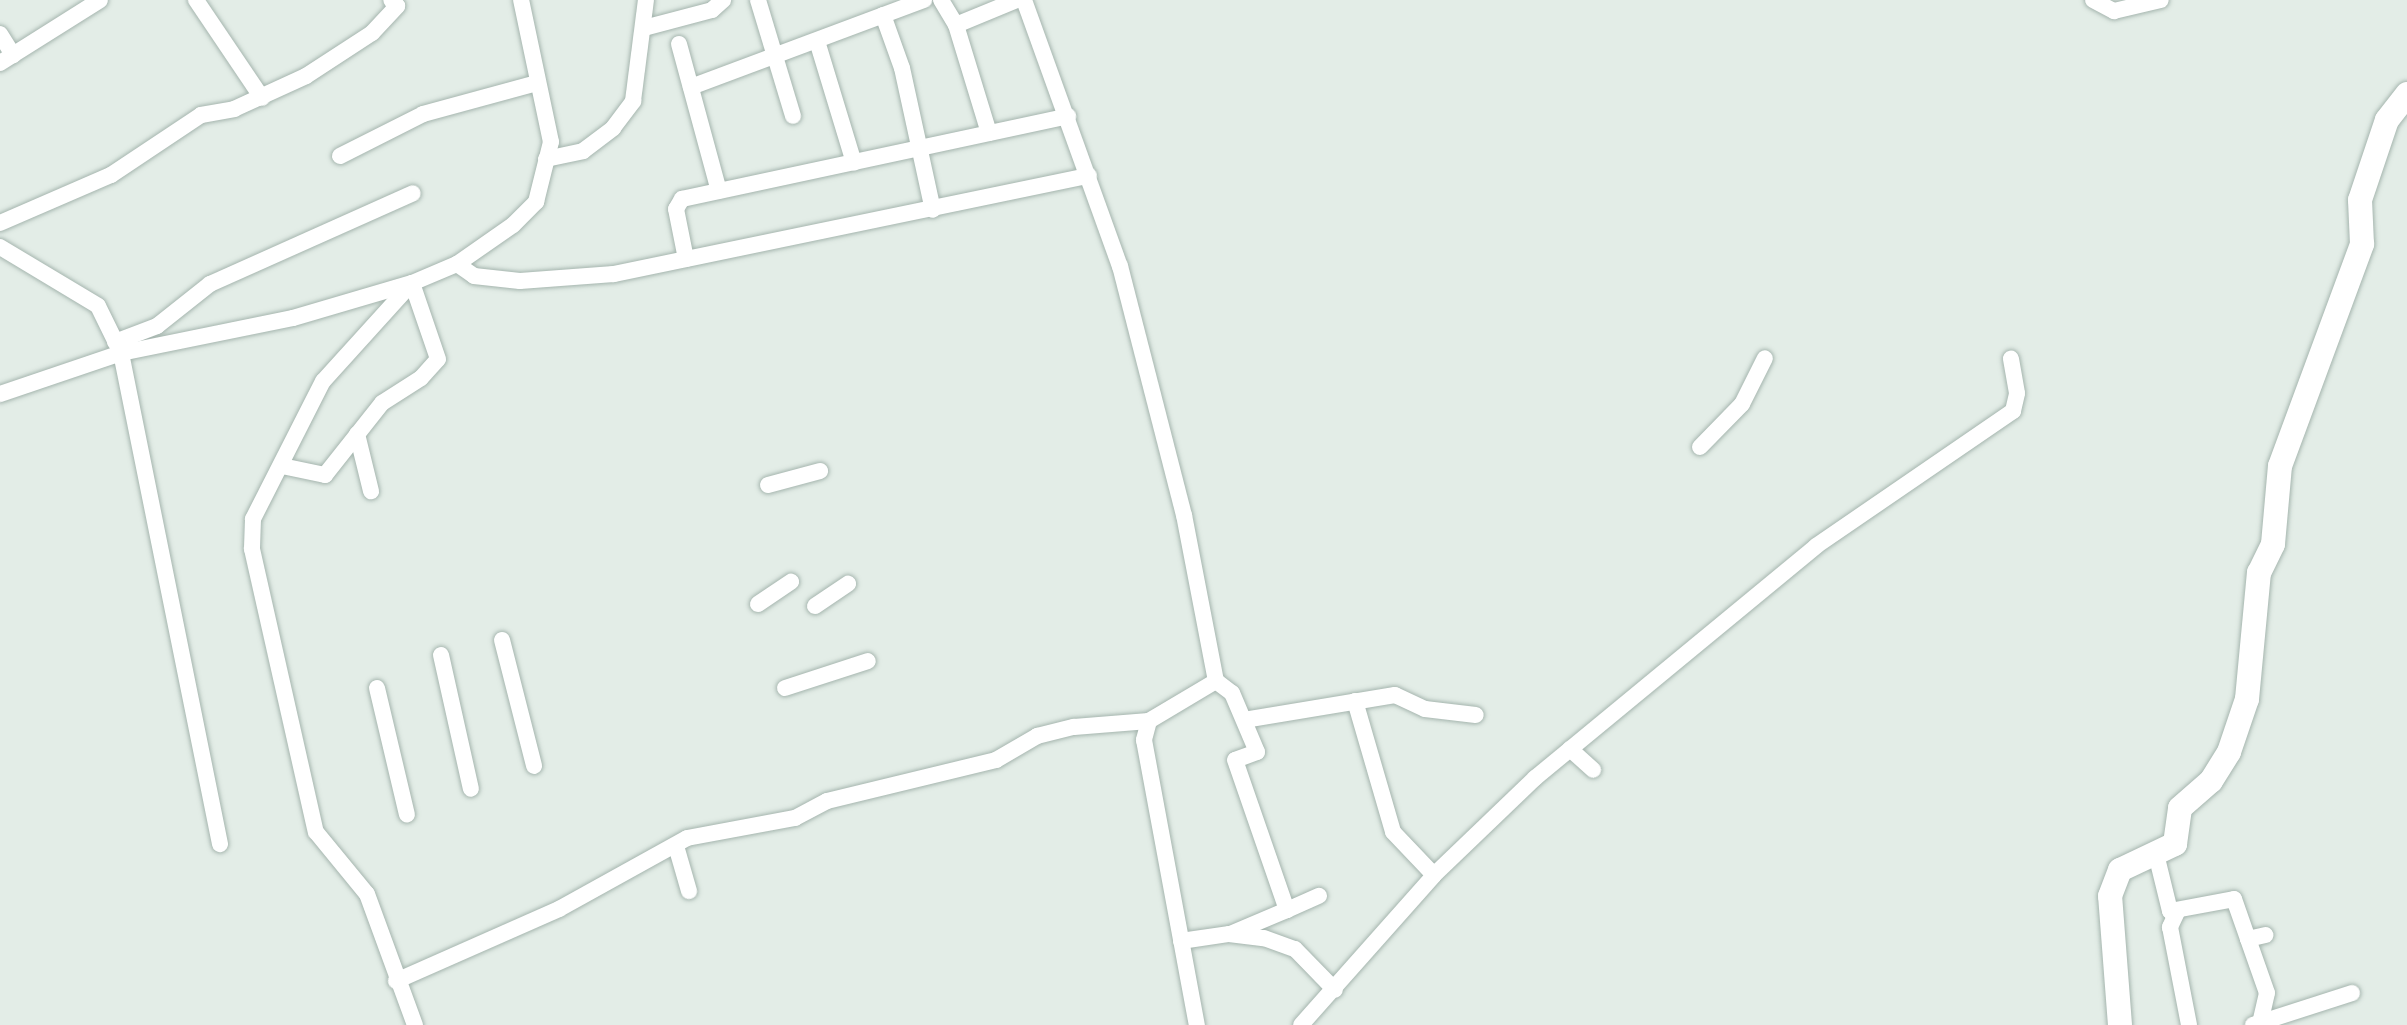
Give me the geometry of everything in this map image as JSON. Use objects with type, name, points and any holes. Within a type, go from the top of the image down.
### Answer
[{"type":"street","points":[[196,0],[262,98]]},
{"type":"street","points":[[0,223],[111,175],[201,115],[262,98],[372,33],[397,6],[391,0]]},
{"type":"street","points":[[118,348],[293,318],[412,283],[457,264],[513,225],[536,202],[551,142],[521,0]]},
{"type":"street","points":[[546,159],[583,151],[613,128],[633,101],[646,0]]},
{"type":"street","points":[[644,28],[712,10],[723,0]]},
{"type":"street","points":[[758,0],[793,116]]},
{"type":"street","points":[[691,87],[924,0]]},
{"type":"street","points":[[941,0],[956,25],[989,133]]},
{"type":"street","points":[[956,25],[1017,0]]},
{"type":"street","points":[[1024,0],[1089,176],[1159,406],[1216,681],[1232,693],[1257,752],[1235,760],[1287,910]]},
{"type":"street","points":[[2093,0],[2114,11],[2161,0]]},
{"type":"street","points":[[0,34],[7,59],[98,1]]},
{"type":"street","points":[[883,15],[921,148],[933,210]]},
{"type":"street","points":[[817,41],[854,163]]},
{"type":"street","points":[[679,44],[719,191]]},
{"type":"street","points":[[340,156],[423,114],[537,83]]},
{"type":"street","points":[[2120,1025],[2110,896],[2120,870],[2175,844],[2180,808],[2211,781],[2229,752],[2247,699],[2259,573],[2273,544],[2280,466],[2362,244],[2360,200],[2377,149],[2387,120],[2407,94]]},
{"type":"street","points":[[686,259],[677,203],[719,191],[1068,116]]},
{"type":"street","points":[[457,264],[474,276],[520,281],[614,274],[1089,176]]},
{"type":"street","points":[[0,394],[118,348],[157,326],[210,284],[413,193]]},
{"type":"street","points":[[0,247],[98,306],[118,348],[220,844]]},
{"type":"street","points":[[282,466],[325,475],[382,403],[421,378],[438,359],[412,283]]},
{"type":"street","points":[[412,283],[323,381],[253,519],[252,549],[316,832],[367,894],[396,981],[415,1025]]},
{"type":"street","points":[[1700,447],[1742,404],[1765,358]]},
{"type":"street","points":[[1301,1025],[1434,875],[1570,749],[1816,546],[2013,411],[2017,393],[2011,359]]},
{"type":"street","points":[[357,434],[371,491]]},
{"type":"street","points":[[768,485],[820,471]]},
{"type":"street","points":[[758,604],[791,582]]},
{"type":"street","points":[[815,606],[848,584]]},
{"type":"street","points":[[502,640],[534,766]]},
{"type":"street","points":[[441,655],[471,789]]},
{"type":"street","points":[[785,688],[868,661]]},
{"type":"street","points":[[396,981],[559,909],[687,838],[795,818],[827,801],[996,760],[1037,736],[1074,727],[1149,721],[1216,681]]},
{"type":"street","points":[[377,688],[407,815]]},
{"type":"street","points":[[1244,720],[1395,695],[1425,709],[1476,715]]},
{"type":"street","points":[[1355,701],[1393,832],[1434,875]]},
{"type":"street","points":[[1149,721],[1144,740],[1197,1025]]},
{"type":"street","points":[[1127,723],[1144,740]]},
{"type":"street","points":[[1570,749],[1593,770]]},
{"type":"street","points":[[676,846],[689,891]]},
{"type":"street","points":[[2156,854],[2169,907],[2177,912],[2234,899],[2267,993],[2256,1024]]},
{"type":"street","points":[[1181,941],[1229,934],[1319,896]]},
{"type":"street","points":[[2177,912],[2170,927],[2189,1025]]},
{"type":"street","points":[[1229,934],[1264,938],[1295,949],[1335,990]]},
{"type":"street","points":[[2248,939],[2266,935]]},
{"type":"street","points":[[2256,1024],[2352,993]]}]
